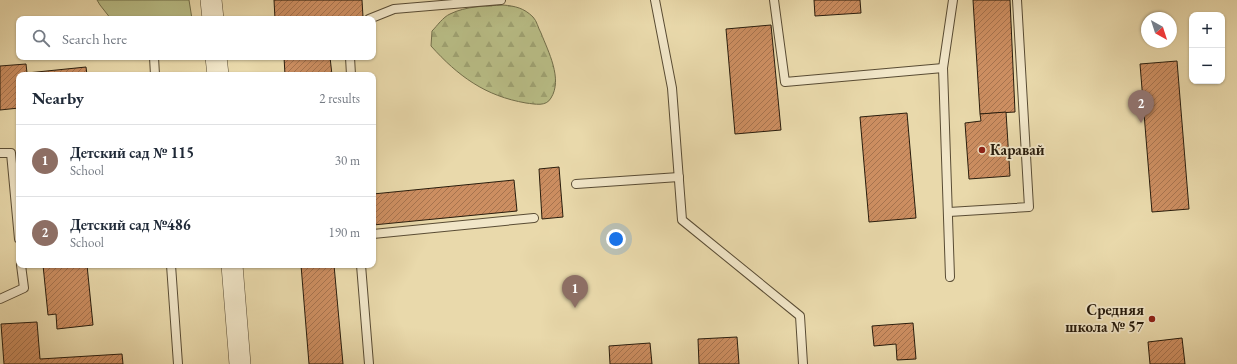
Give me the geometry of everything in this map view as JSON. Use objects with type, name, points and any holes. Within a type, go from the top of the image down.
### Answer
[{"type":"street","points":[[211,0],[213,16]]},
{"type":"street","points":[[216,60],[218,72]]},
{"type":"street","points":[[232,268],[240,364]]},
{"type":"lane","points":[[376,16],[394,9],[501,0]]},
{"type":"lane","points":[[655,0],[672,88],[682,220],[800,316],[803,364]]},
{"type":"lane","points":[[774,0],[785,82],[943,68]]},
{"type":"lane","points":[[950,277],[943,68],[953,0]]},
{"type":"lane","points":[[949,212],[1029,207],[1017,0]]},
{"type":"lane","points":[[154,60],[156,72]]},
{"type":"lane","points":[[350,60],[351,72]]},
{"type":"lane","points":[[0,153],[11,153],[16,207]]},
{"type":"lane","points":[[576,184],[679,177]]},
{"type":"lane","points":[[376,234],[534,218]]},
{"type":"lane","points":[[0,300],[24,288],[21,268]]},
{"type":"lane","points":[[170,268],[178,364]]},
{"type":"lane","points":[[361,268],[369,364]]},
{"type":"green space","points":[[97,0],[189,0],[192,16],[109,16]]},
{"type":"green space","points":[[503,5],[523,10],[533,17],[536,23],[550,56],[555,74],[554,90],[551,98],[546,103],[526,103],[511,100],[485,90],[451,67],[431,46],[432,31],[447,15],[469,8]]},
{"type":"building","points":[[274,0],[362,0],[363,16],[275,16]]},
{"type":"building","points":[[814,0],[860,0],[861,13],[815,16]]},
{"type":"building","points":[[973,0],[1010,0],[1015,112],[980,114]]},
{"type":"building","points":[[771,25],[781,130],[735,134],[726,29]]},
{"type":"building","points":[[284,60],[330,60],[332,72],[285,72]]},
{"type":"building","points":[[1177,61],[1189,209],[1152,212],[1140,64]]},
{"type":"building","points":[[26,64],[27,72],[16,72],[16,108],[0,110],[0,66]]},
{"type":"building","points":[[86,67],[87,72],[37,72]]},
{"type":"building","points":[[1006,112],[1010,176],[969,179],[965,123],[981,121],[980,114]]},
{"type":"building","points":[[907,113],[916,218],[869,222],[860,117]]},
{"type":"building","points":[[559,167],[563,217],[542,219],[539,169]]},
{"type":"building","points":[[514,180],[517,211],[376,225],[376,194]]},
{"type":"building","points":[[43,268],[87,268],[93,325],[57,329],[56,314],[48,315]]},
{"type":"building","points":[[301,268],[334,268],[343,364],[309,364]]},
{"type":"building","points":[[37,322],[40,359],[122,354],[123,364],[4,364],[1,324]]},
{"type":"building","points":[[913,323],[916,359],[897,360],[896,344],[874,346],[872,326]]},
{"type":"building","points":[[737,337],[739,364],[699,364],[698,339]]},
{"type":"building","points":[[1182,338],[1185,364],[1150,364],[1148,342]]},
{"type":"building","points":[[650,343],[652,364],[610,364],[609,346]]},
{"type":"place","name":"Детский сад №486","points":[[1141,123]]},
{"type":"place","name":"Каравай","points":[[982,150]]},
{"type":"place","name":"Детский сад № 115","points":[[575,308]]},
{"type":"place","name":"Средняя школа № 57","points":[[1152,319]]}]
